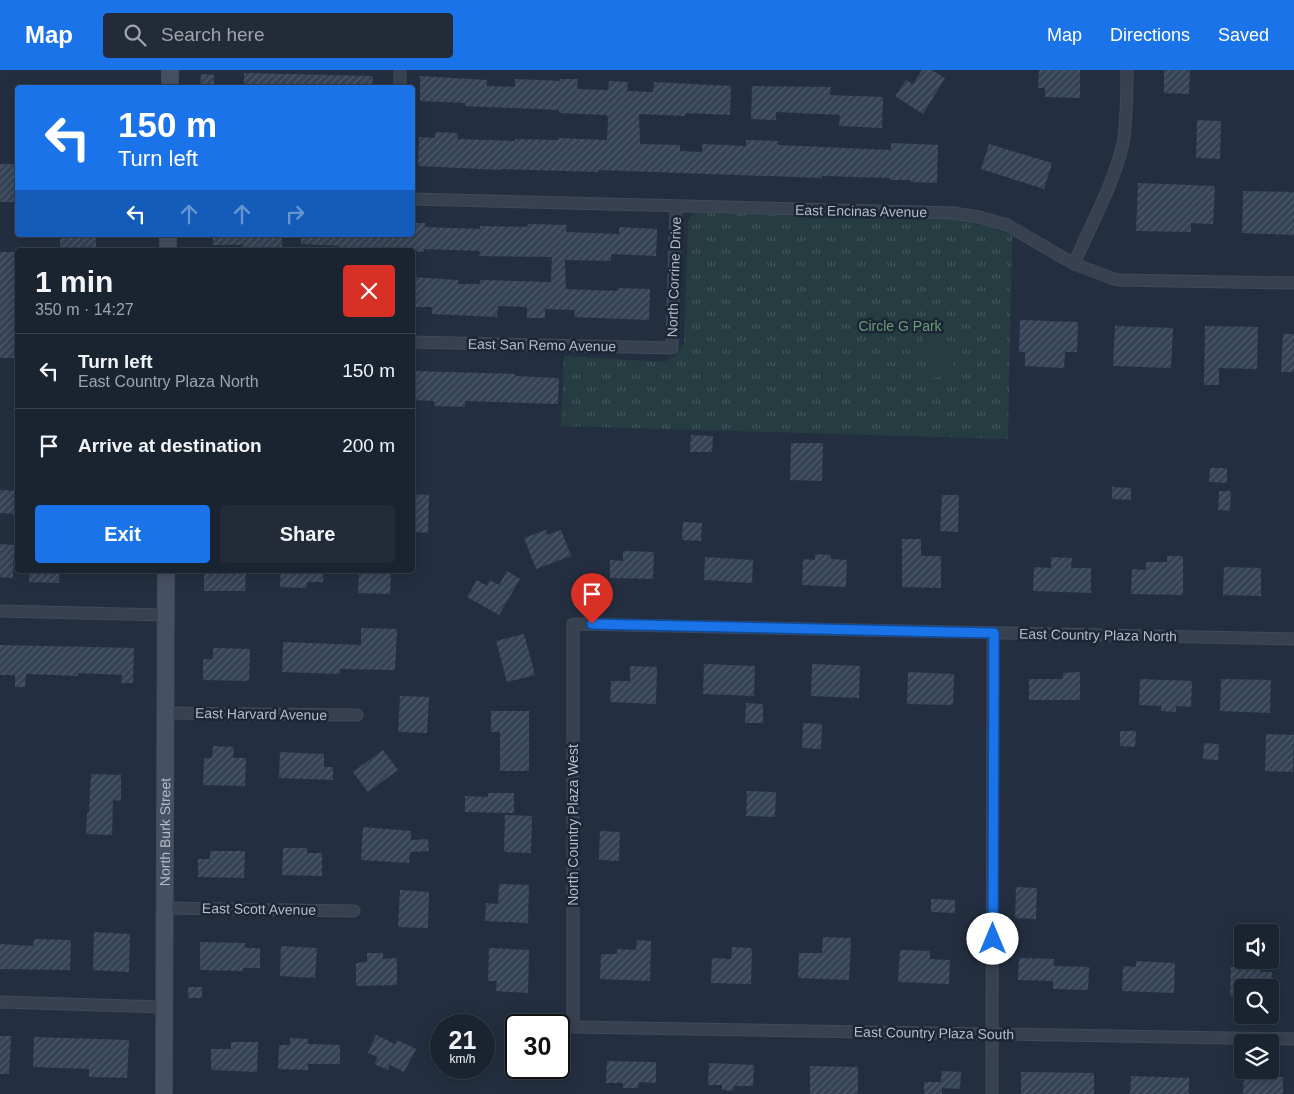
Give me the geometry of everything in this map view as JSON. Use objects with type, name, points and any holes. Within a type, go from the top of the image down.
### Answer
[{"type":"street","points":[[170,70],[170,85]]},
{"type":"street","points":[[400,70],[400,85]]},
{"type":"street","points":[[1074,264],[1117,163],[1123,142],[1127,70]]},
{"type":"street","name":"East Encinas Avenue","points":[[415,199],[953,213],[979,217],[1006,225],[1074,264],[1117,280],[1294,283]]},
{"type":"street","name":"North Corrine Drive","points":[[672,348],[676,207]]},
{"type":"street","name":"East San Remo Avenue","points":[[415,342],[672,348]]},
{"type":"street","name":"North Burk Street","points":[[164,1094],[166,573]]},
{"type":"street","points":[[0,611],[165,616]]},
{"type":"street","name":"East Country Plaza North","points":[[573,624],[1294,639]]},
{"type":"street","name":"North Country Plaza West","points":[[573,624],[573,1026]]},
{"type":"street","points":[[992,1094],[994,633]]},
{"type":"street","name":"East Harvard Avenue","points":[[165,713],[357,715]]},
{"type":"street","name":"East Scott Avenue","points":[[164,908],[354,911]]},
{"type":"street","points":[[0,1002],[164,1007]]},
{"type":"street","name":"East Country Plaza South","points":[[573,1026],[1294,1039]]},
{"type":"green space","name":"Circle G Park","points":[[697,213],[955,219],[983,225],[1012,235],[1008,439],[561,426],[564,356],[662,362],[672,358],[684,344],[688,222],[691,216]]},
{"type":"green space","points":[[943,325],[954,373],[932,378],[920,330]]},
{"type":"building","points":[[922,70],[932,70],[945,78],[923,114],[895,96],[906,80],[913,84]]},
{"type":"building","points":[[1039,70],[1080,70],[1080,98],[1045,97],[1045,88],[1038,88]]},
{"type":"building","points":[[1164,70],[1190,70],[1189,94],[1164,93]]},
{"type":"building","points":[[244,73],[373,76],[372,85],[244,85]]},
{"type":"building","points":[[201,74],[214,75],[214,85],[200,85]]},
{"type":"building","points":[[420,76],[487,80],[487,86],[515,87],[515,79],[560,81],[560,79],[578,79],[577,89],[608,90],[609,81],[628,82],[627,91],[653,92],[654,82],[731,86],[730,115],[686,113],[685,116],[639,114],[640,144],[680,145],[680,151],[702,152],[702,144],[746,146],[746,140],[778,141],[778,145],[891,150],[891,143],[938,145],[937,183],[890,180],[890,178],[822,176],[822,178],[598,170],[598,172],[501,170],[418,166],[419,137],[435,138],[435,132],[458,133],[457,139],[515,141],[515,139],[558,140],[558,138],[607,140],[608,119],[607,115],[559,113],[559,110],[465,106],[465,103],[420,101]]},
{"type":"building","points":[[752,86],[831,87],[830,95],[883,97],[882,128],[839,126],[840,115],[776,112],[776,120],[751,119]]},
{"type":"building","points":[[1197,120],[1221,121],[1220,159],[1196,158]]},
{"type":"building","points":[[989,144],[1052,163],[1044,189],[981,169]]},
{"type":"building","points":[[0,164],[15,164],[15,202],[0,202]]},
{"type":"building","points":[[1138,183],[1215,186],[1213,224],[1191,223],[1191,232],[1136,231]]},
{"type":"building","points":[[1243,191],[1294,192],[1294,235],[1242,233]]},
{"type":"building","points":[[415,223],[425,223],[425,227],[480,229],[480,226],[527,227],[528,224],[567,225],[566,232],[619,234],[619,227],[657,229],[656,256],[611,254],[611,261],[565,260],[566,289],[618,291],[618,288],[650,289],[649,320],[574,317],[575,310],[545,309],[545,318],[527,318],[527,307],[498,306],[497,317],[432,314],[432,307],[415,307],[415,277],[458,280],[458,284],[480,284],[480,280],[551,282],[552,257],[479,256],[480,251],[424,249],[424,252],[415,251],[415,248],[340,248],[340,246],[301,244],[301,237],[415,237]]},
{"type":"building","points":[[60,237],[96,237],[96,248],[60,248]]},
{"type":"building","points":[[213,237],[282,237],[282,248],[243,248],[243,245],[213,245]]},
{"type":"building","points":[[0,252],[15,252],[15,358],[0,358]]},
{"type":"building","points":[[1020,320],[1078,322],[1077,352],[1065,352],[1064,368],[1025,366],[1025,352],[1019,352]]},
{"type":"building","points":[[1115,326],[1173,328],[1171,368],[1113,366]]},
{"type":"building","points":[[1205,326],[1258,327],[1257,369],[1219,368],[1219,385],[1204,385]]},
{"type":"building","points":[[1283,334],[1294,334],[1294,372],[1281,372]]},
{"type":"building","points":[[415,371],[515,374],[515,376],[559,378],[558,404],[465,401],[465,407],[434,406],[434,401],[415,400]]},
{"type":"building","points":[[691,435],[713,436],[712,452],[690,452]]},
{"type":"building","points":[[791,443],[823,443],[822,481],[790,480]]},
{"type":"building","points":[[1210,468],[1227,468],[1227,483],[1209,482]]},
{"type":"building","points":[[1112,487],[1131,488],[1131,500],[1112,499]]},
{"type":"building","points":[[0,490],[15,491],[15,514],[0,513]]},
{"type":"building","points":[[1219,491],[1231,491],[1230,511],[1218,510]]},
{"type":"building","points":[[415,494],[429,495],[428,533],[415,532]]},
{"type":"building","points":[[942,495],[959,495],[958,532],[940,531]]},
{"type":"building","points":[[683,522],[702,523],[701,541],[682,540]]},
{"type":"building","points":[[546,530],[547,535],[561,530],[571,556],[536,569],[524,538]]},
{"type":"building","points":[[902,539],[921,539],[921,556],[941,556],[941,588],[902,587]]},
{"type":"building","points":[[0,544],[14,545],[13,578],[0,577]]},
{"type":"building","points":[[623,551],[654,552],[653,579],[610,578],[610,560],[623,561]]},
{"type":"building","points":[[815,554],[831,555],[831,559],[847,560],[846,587],[802,585],[803,559],[815,560]]},
{"type":"building","points":[[1167,556],[1183,556],[1183,595],[1131,594],[1132,569],[1146,570],[1146,562],[1167,562]]},
{"type":"building","points":[[705,557],[753,560],[752,583],[704,580]]},
{"type":"building","points":[[1051,557],[1072,558],[1071,568],[1091,568],[1091,593],[1033,591],[1034,567],[1051,568]]},
{"type":"building","points":[[1224,567],[1261,568],[1261,596],[1223,595]]},
{"type":"building","points":[[507,571],[520,579],[499,615],[467,597],[477,580],[487,586],[490,580],[499,585]]},
{"type":"building","points":[[29,573],[60,573],[59,583],[29,582]]},
{"type":"building","points":[[204,573],[246,573],[245,591],[204,591]]},
{"type":"building","points":[[281,573],[324,573],[323,582],[307,582],[306,588],[280,587]]},
{"type":"building","points":[[359,573],[391,573],[390,594],[358,593]]},
{"type":"building","points":[[361,628],[397,629],[395,670],[340,669],[340,674],[282,672],[283,642],[361,645]]},
{"type":"building","points":[[524,634],[535,675],[507,682],[496,641]]},
{"type":"building","points":[[0,645],[134,648],[133,683],[121,683],[122,675],[78,673],[78,676],[26,674],[25,687],[15,687],[15,675],[0,675]]},
{"type":"building","points":[[213,648],[250,649],[249,681],[203,680],[203,659],[213,659]]},
{"type":"building","points":[[704,664],[755,666],[754,696],[703,694]]},
{"type":"building","points":[[812,664],[860,666],[859,698],[811,696]]},
{"type":"building","points":[[630,666],[657,667],[656,704],[610,702],[611,681],[630,681]]},
{"type":"building","points":[[908,672],[954,674],[953,705],[907,704]]},
{"type":"building","points":[[1080,672],[1080,700],[1029,700],[1029,679],[1063,679],[1063,673]]},
{"type":"building","points":[[1140,679],[1192,681],[1191,707],[1176,706],[1176,712],[1161,711],[1161,706],[1139,705]]},
{"type":"building","points":[[1221,679],[1271,680],[1270,713],[1220,711]]},
{"type":"building","points":[[400,696],[429,697],[427,733],[398,732]]},
{"type":"building","points":[[746,703],[763,704],[763,723],[745,723]]},
{"type":"building","points":[[491,711],[529,711],[529,771],[500,771],[500,732],[491,732]]},
{"type":"building","points":[[803,723],[822,724],[821,749],[802,748]]},
{"type":"building","points":[[1120,731],[1136,731],[1135,747],[1120,746]]},
{"type":"building","points":[[1266,734],[1294,735],[1293,772],[1265,771]]},
{"type":"building","points":[[1204,743],[1219,744],[1218,760],[1203,759]]},
{"type":"building","points":[[213,746],[234,747],[233,758],[246,758],[245,786],[203,785],[204,758],[212,758]]},
{"type":"building","points":[[383,750],[398,770],[368,792],[353,772]]},
{"type":"building","points":[[280,752],[324,754],[324,767],[333,767],[333,780],[279,778]]},
{"type":"building","points":[[91,774],[121,775],[121,801],[113,800],[112,835],[86,834]]},
{"type":"building","points":[[747,791],[776,792],[775,817],[746,816]]},
{"type":"building","points":[[488,793],[514,793],[514,813],[465,812],[465,796],[488,797]]},
{"type":"building","points":[[505,815],[532,816],[531,853],[504,852]]},
{"type":"building","points":[[363,827],[411,831],[411,840],[428,839],[429,851],[410,852],[409,863],[361,860]]},
{"type":"building","points":[[600,831],[620,832],[619,861],[599,860]]},
{"type":"building","points":[[283,848],[307,848],[307,853],[322,853],[322,876],[282,875]]},
{"type":"building","points":[[210,851],[245,851],[244,878],[198,877],[198,859],[210,859]]},
{"type":"building","points":[[499,884],[529,885],[528,923],[485,921],[486,903],[498,904]]},
{"type":"building","points":[[1016,887],[1037,888],[1036,919],[1015,918]]},
{"type":"building","points":[[400,890],[429,892],[428,928],[398,927]]},
{"type":"building","points":[[931,899],[955,900],[955,913],[931,912]]},
{"type":"building","points":[[94,932],[130,934],[129,972],[93,970]]},
{"type":"building","points":[[823,937],[851,938],[849,980],[798,978],[799,953],[822,953]]},
{"type":"building","points":[[34,939],[71,940],[70,970],[0,969],[0,944],[33,946]]},
{"type":"building","points":[[637,940],[651,941],[650,981],[600,979],[601,954],[617,954],[617,949],[636,950]]},
{"type":"building","points":[[200,942],[245,943],[245,948],[260,948],[260,968],[243,968],[243,971],[200,970]]},
{"type":"building","points":[[281,946],[317,948],[315,978],[280,976]]},
{"type":"building","points":[[732,947],[752,948],[751,984],[711,983],[712,958],[731,959]]},
{"type":"building","points":[[489,948],[529,950],[528,993],[496,991],[497,981],[488,981]]},
{"type":"building","points":[[900,950],[930,951],[930,959],[950,960],[949,984],[898,982]]},
{"type":"building","points":[[367,953],[383,953],[383,959],[397,958],[397,985],[356,986],[356,963],[367,962]]},
{"type":"building","points":[[1019,958],[1054,959],[1054,966],[1089,967],[1088,990],[1053,989],[1053,981],[1018,980]]},
{"type":"building","points":[[1136,961],[1175,963],[1174,993],[1122,991],[1123,966],[1136,967]]},
{"type":"building","points":[[1231,967],[1234,967],[1234,969],[1260,969],[1260,972],[1272,972],[1272,979],[1234,979],[1234,996],[1230,996]]},
{"type":"building","points":[[188,987],[202,987],[202,998],[188,998]]},
{"type":"building","points":[[376,1035],[395,1044],[397,1040],[416,1049],[404,1072],[390,1065],[388,1070],[374,1064],[378,1057],[368,1053]]},
{"type":"building","points":[[0,1036],[11,1036],[9,1074],[0,1074]]},
{"type":"building","points":[[34,1037],[129,1040],[127,1078],[89,1077],[89,1069],[33,1067]]},
{"type":"building","points":[[290,1038],[308,1039],[308,1044],[340,1045],[340,1064],[308,1064],[308,1070],[278,1069],[279,1045],[290,1045]]},
{"type":"building","points":[[231,1042],[258,1042],[257,1072],[211,1070],[211,1049],[231,1049]]},
{"type":"building","points":[[607,1061],[656,1062],[656,1083],[639,1082],[638,1088],[623,1088],[623,1083],[606,1083]]},
{"type":"building","points":[[709,1063],[754,1065],[753,1086],[734,1086],[733,1091],[722,1090],[722,1085],[708,1085]]},
{"type":"building","points":[[810,1066],[858,1067],[858,1094],[810,1094]]},
{"type":"building","points":[[942,1071],[961,1072],[960,1089],[942,1088],[942,1094],[924,1094],[924,1082],[941,1082]]},
{"type":"building","points":[[1021,1072],[1094,1073],[1094,1094],[1021,1094]]},
{"type":"building","points":[[1131,1076],[1189,1078],[1189,1094],[1130,1094]]},
{"type":"building","points":[[1279,1077],[1283,1077],[1283,1094],[1243,1094],[1244,1079],[1279,1079]]},
{"type":"route","points":[[592,624],[994,633],[993,939]]}]
